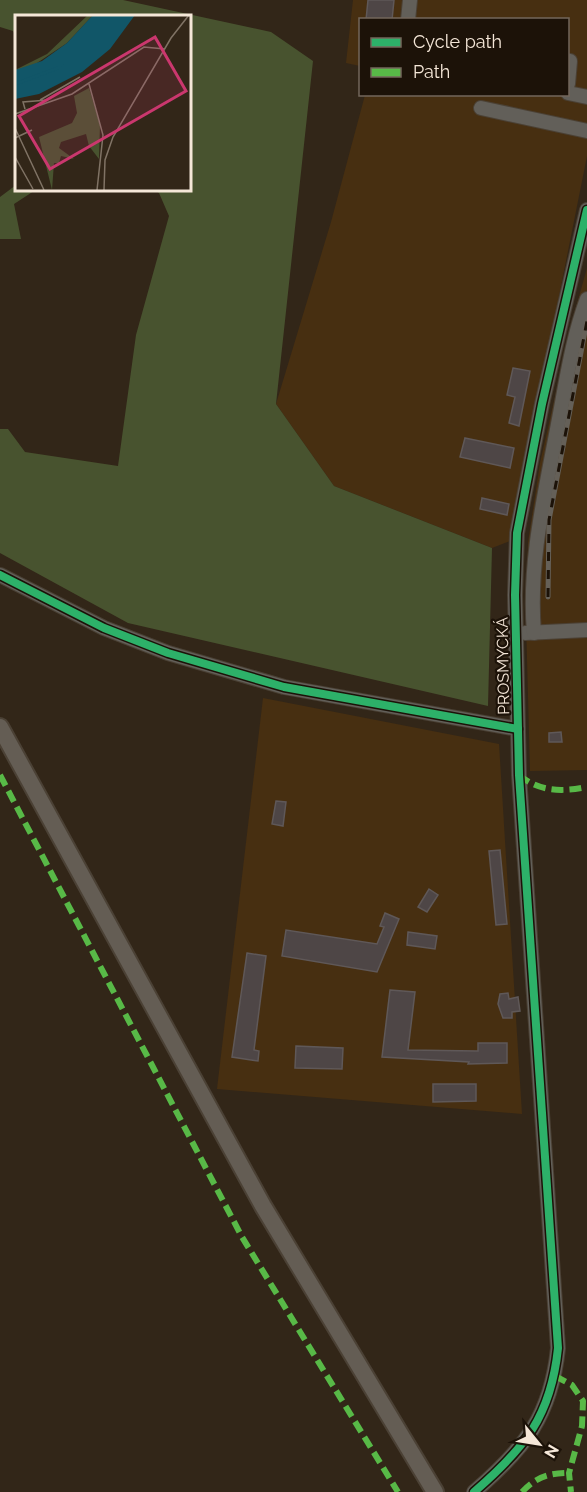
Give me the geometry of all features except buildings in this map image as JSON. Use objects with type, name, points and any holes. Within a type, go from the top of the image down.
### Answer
[{"type":"main road","points":[[0,727],[263,1206],[435,1492]]},
{"type":"street","points":[[408,18],[410,0]]},
{"type":"street","points":[[569,69],[570,61]]},
{"type":"street","points":[[569,93],[587,97]]},
{"type":"street","points":[[481,108],[587,131]]},
{"type":"street","name":"PROSMYCKÁ","points":[[474,1492],[500,1469],[528,1438],[545,1409],[555,1376],[558,1348],[518,729],[517,533],[542,404],[587,210]]},
{"type":"street","points":[[534,633],[530,595],[537,536],[571,360],[587,299]]},
{"type":"street","points":[[0,575],[104,628],[168,653],[284,687],[518,729]]},
{"type":"street","points":[[517,634],[587,630]]},
{"type":"shaded area","points":[[353,0],[587,0],[587,156],[510,541],[492,548],[334,486],[276,404],[331,222],[365,96],[569,96],[569,18],[359,18],[359,66],[346,63]]},
{"type":"shaded area","points":[[587,268],[587,770],[530,771],[526,621],[528,542],[540,463],[571,325]]},
{"type":"shaded area","points":[[263,698],[499,744],[522,1114],[217,1089]]},
{"type":"green space","points":[[0,0],[123,0],[271,32],[313,61],[276,404],[334,486],[492,548],[488,706],[128,623],[0,553],[0,429],[8,429],[25,452],[118,466],[136,335],[169,216],[159,193],[154,190],[190,190],[190,15],[15,15],[15,35],[13,31],[0,27]]},
{"type":"green space","points":[[15,186],[15,190],[35,190],[14,204],[21,239],[0,239],[0,197]]},
{"type":"railway","points":[[548,597],[549,520],[587,321]]},
{"type":"marked path","points":[[0,775],[242,1237],[398,1492]]},
{"type":"marked path","points":[[519,775],[543,788],[569,790],[587,787]]},
{"type":"marked path","points":[[555,1376],[572,1385],[583,1401],[582,1426],[569,1473],[571,1492]]},
{"type":"marked path","points":[[522,1492],[543,1477],[569,1473]]},
{"type":"cycle path","points":[[474,1492],[521,1445],[542,1412],[549,1393],[558,1348],[519,775],[515,595],[517,533],[542,404],[587,210]]},
{"type":"cycle path","points":[[0,575],[104,628],[168,653],[284,687],[518,729]]}]
